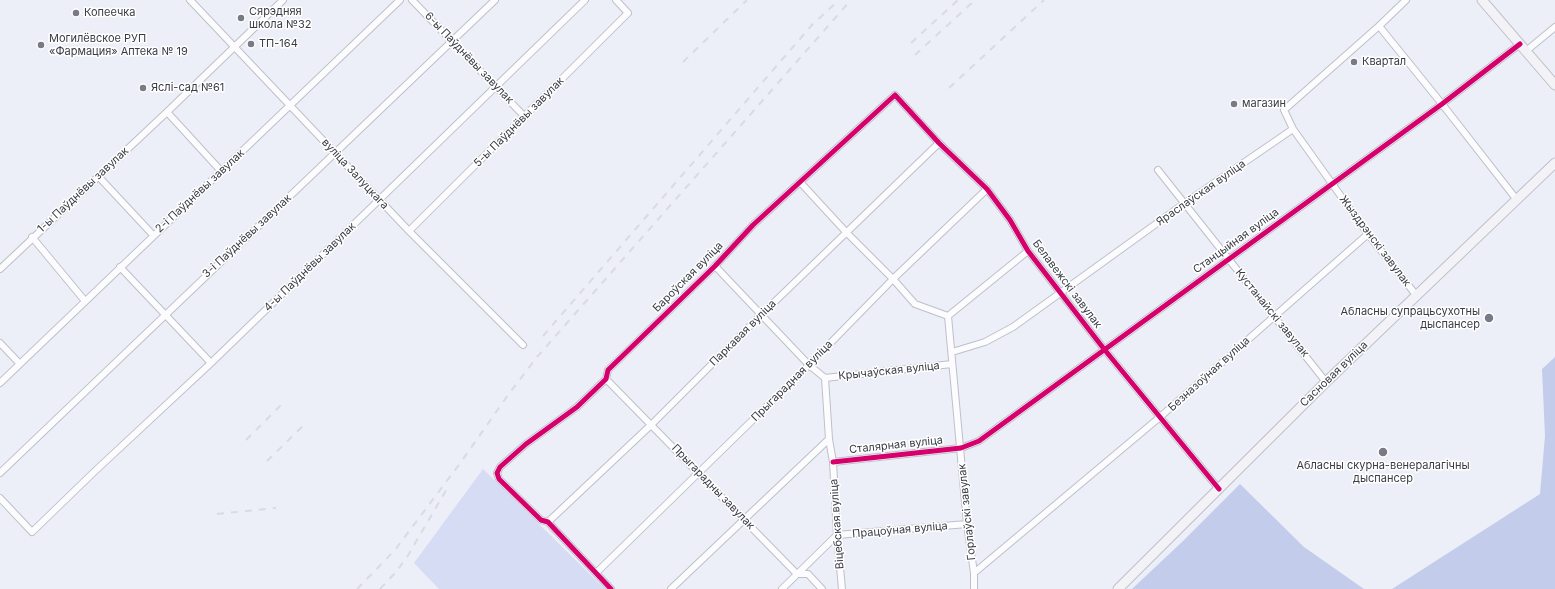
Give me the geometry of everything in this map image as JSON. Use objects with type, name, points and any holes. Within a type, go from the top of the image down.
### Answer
[{"type":"main road","points":[[1482,0],[1555,85]]},
{"type":"main road","name":"Сасновая вуліца","points":[[1118,589],[1326,382],[1555,163]]},
{"type":"street","name":"вуліца Залуцкага","points":[[190,0],[379,200],[523,345]]},
{"type":"street","name":"1-ы Паўднёвы завулак","points":[[0,269],[283,0]]},
{"type":"street","name":"2-і Паўднёвы завулак","points":[[0,383],[400,0]]},
{"type":"street","name":"6-ы Паўднёвы завулак","points":[[412,0],[525,117]]},
{"type":"street","name":"3-і Паўднёвы завулак","points":[[0,473],[495,0]]},
{"type":"street","name":"4-ы Паўднёвы завулак","points":[[0,498],[32,532],[94,472],[212,363],[585,0]]},
{"type":"street","name":"5-ы Паўднёвы завулак","points":[[409,231],[628,13],[616,0]]},
{"type":"street","points":[[1293,129],[1284,110],[1379,26],[1406,0]]},
{"type":"street","points":[[1379,26],[1517,200]]},
{"type":"street","name":"Станцыйная вуліца","points":[[961,448],[979,442],[1332,183],[1442,104],[1555,27]]},
{"type":"street","name":"Белавежскі завулак","points":[[895,95],[939,143],[987,190],[1010,220],[1028,251],[1104,350],[1219,489]]},
{"type":"street","name":"Бароўская вуліца","points":[[548,522],[541,520],[499,479],[497,473],[500,467],[526,444],[577,407],[606,379],[608,370],[715,266],[753,225],[891,97],[895,95]]},
{"type":"street","points":[[166,112],[221,171]]},
{"type":"street","name":"Жыздрэнскі завулак","points":[[1293,129],[1368,234],[1416,295]]},
{"type":"street","name":"Яраслаўская вуліца","points":[[952,352],[985,342],[1013,327],[1185,203],[1293,129]]},
{"type":"street","name":"Паркавая вуліца","points":[[548,522],[652,424],[761,315],[939,143]]},
{"type":"street","name":"Кустанайскі завулак","points":[[1158,170],[1275,315],[1326,382]]},
{"type":"street","points":[[98,176],[153,235]]},
{"type":"street","points":[[800,182],[915,304],[948,316],[1028,251]]},
{"type":"street","name":"Прыгарадная вуліца","points":[[597,572],[809,365],[893,279],[987,190]]},
{"type":"street","name":"Безназоўная вуліца","points":[[974,573],[1160,417],[1368,234]]},
{"type":"street","points":[[32,237],[85,301]]},
{"type":"street","points":[[715,266],[809,365],[825,378]]},
{"type":"street","points":[[120,267],[212,363]]},
{"type":"street","name":"Горлаўскі завулак","points":[[948,316],[967,524],[974,573],[974,589]]},
{"type":"street","points":[[0,343],[20,364]]},
{"type":"street","name":"Крычаўская вуліца","points":[[825,378],[952,364]]},
{"type":"street","name":"Віцебская вуліца","points":[[825,378],[829,439],[833,462],[837,536],[842,589]]},
{"type":"street","name":"Прыгарадны завулак","points":[[606,379],[652,424],[797,574],[808,574],[822,589]]},
{"type":"street","points":[[671,589],[744,518],[829,439]]},
{"type":"street","name":"Сталярная вуліца","points":[[833,462],[961,448]]},
{"type":"street","points":[[548,522],[597,572],[611,589]]},
{"type":"street","name":"Працоўная вуліца","points":[[782,589],[837,536],[967,524]]},
{"type":"shaded area","points":[[1555,357],[1555,589],[1392,589],[1540,494],[1545,436],[1542,369]]},
{"type":"shaded area","points":[[483,469],[605,589],[439,589],[414,563]]},
{"type":"shaded area","points":[[1240,484],[1304,547],[1364,589],[1132,589]]},
{"type":"railway","points":[[683,62],[747,0]]},
{"type":"railway","points":[[543,336],[812,25],[839,0]]},
{"type":"railway","points":[[357,589],[395,550],[537,357],[851,0]]},
{"type":"railway","points":[[911,43],[958,0]]},
{"type":"railway","points":[[915,55],[975,0]]},
{"type":"railway","points":[[949,88],[1044,0]]},
{"type":"railway","points":[[246,440],[284,402]]},
{"type":"railway","points":[[267,461],[305,424]]},
{"type":"railway","points":[[380,589],[396,572],[407,557],[448,487]]},
{"type":"railway","points":[[217,514],[276,508]]},
{"type":"cycle path","points":[[833,462],[961,448],[979,441],[1442,104],[1520,44]]},
{"type":"cycle path","points":[[611,589],[548,522],[541,520],[499,479],[497,473],[500,467],[526,444],[577,407],[606,379],[608,370],[715,266],[753,225],[895,95],[939,143],[987,189],[1010,220],[1028,251],[1104,349],[1219,489]]},
{"type":"place","name":"Копеечка","points":[[76,13]]},
{"type":"place","name":"Сярэдняя школа №32","points":[[241,18]]},
{"type":"place","name":"ТП-164","points":[[251,44]]},
{"type":"place","name":"Могилёвское РУП «Фармация» Аптека № 19","points":[[41,45]]},
{"type":"place","name":"Квартал","points":[[1354,62]]},
{"type":"place","name":"Яслі-сад №61","points":[[143,88]]},
{"type":"place","name":"магазин","points":[[1234,104]]},
{"type":"place","name":"Абласны супрацьсухотны дыспансер","points":[[1489,318]]},
{"type":"place","name":"Абласны скурна-венералагічны дыспансер","points":[[1383,452]]}]
